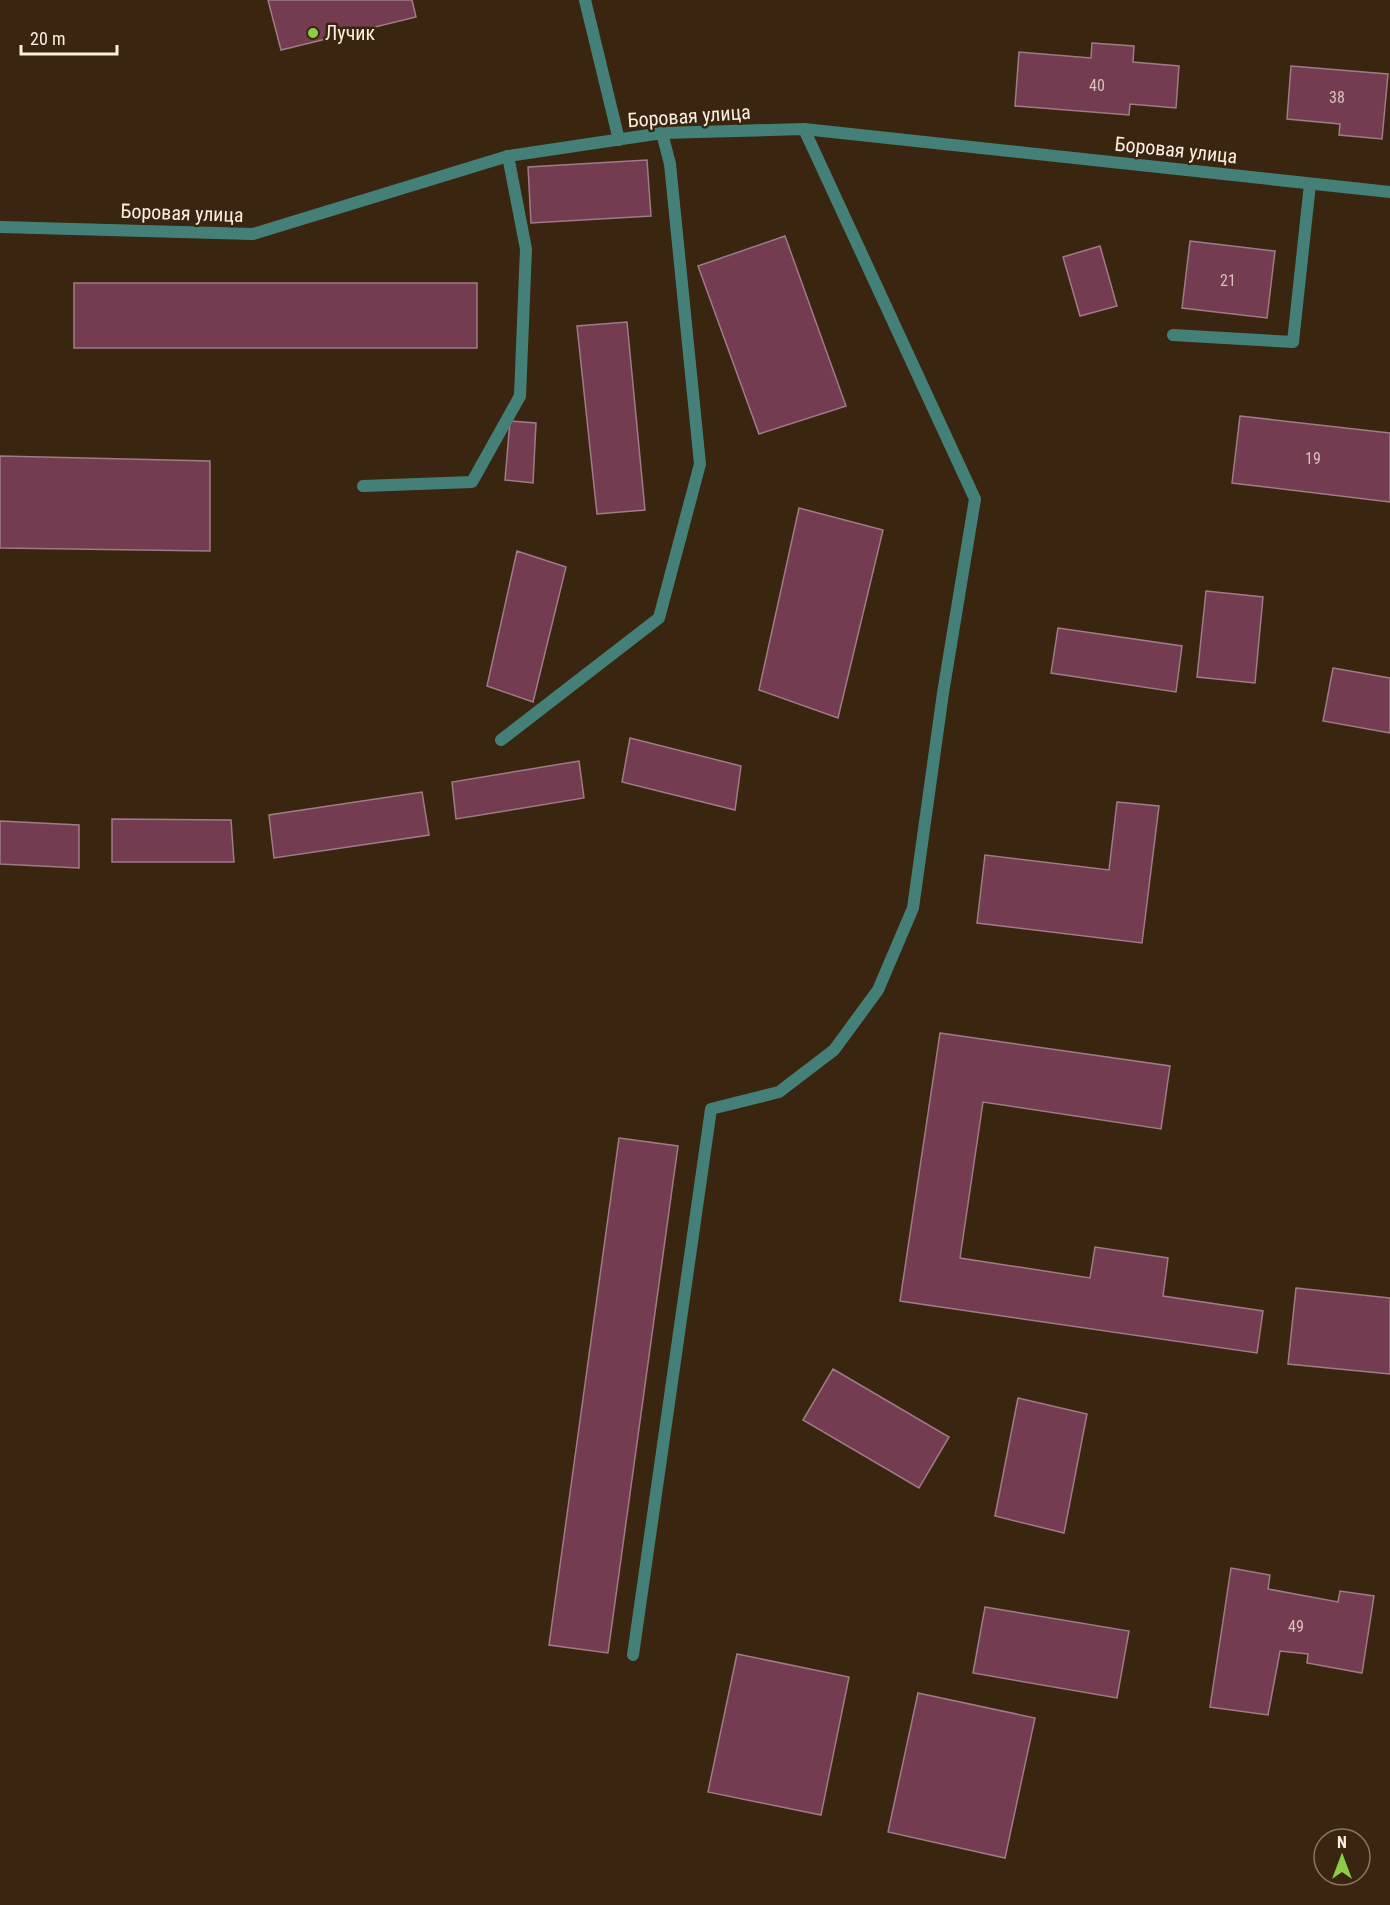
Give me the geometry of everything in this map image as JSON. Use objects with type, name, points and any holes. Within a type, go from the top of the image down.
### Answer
[{"type":"street","points":[[585,0],[619,140]]},
{"type":"street","points":[[633,1655],[711,1109],[779,1092],[834,1050],[878,990],[913,908],[943,693],[975,499],[804,129]]},
{"type":"street","name":"Боровая улица","points":[[0,227],[253,234],[508,156],[662,133],[804,129],[1390,192]]},
{"type":"street","points":[[501,740],[659,618],[700,464],[670,164],[662,133]]},
{"type":"street","points":[[363,486],[472,482],[520,396],[526,249],[508,156]]},
{"type":"street","points":[[1173,335],[1293,342],[1310,184]]},
{"type":"building","name":"Лучик","points":[[268,0],[412,0],[416,17],[281,50]]},
{"type":"building","points":[[1092,43],[1134,46],[1133,62],[1179,66],[1176,108],[1130,104],[1129,115],[1015,106],[1019,52],[1091,58]]},
{"type":"building","points":[[1291,66],[1388,74],[1382,139],[1339,135],[1340,124],[1287,119]]},
{"type":"building","points":[[647,160],[651,216],[531,223],[528,167]]},
{"type":"building","points":[[785,236],[846,406],[759,434],[698,266]]},
{"type":"building","points":[[1190,241],[1275,251],[1267,318],[1182,308]]},
{"type":"building","points":[[1100,246],[1117,306],[1080,316],[1063,257]]},
{"type":"building","points":[[74,283],[477,283],[477,348],[74,348]]},
{"type":"building","points":[[627,322],[645,510],[597,514],[577,326]]},
{"type":"building","points":[[1240,416],[1390,433],[1390,502],[1232,483]]},
{"type":"building","points":[[510,421],[536,423],[533,483],[505,480]]},
{"type":"building","points":[[0,456],[210,461],[210,551],[0,548]]},
{"type":"building","points":[[799,508],[883,530],[838,718],[759,690]]},
{"type":"building","points":[[517,551],[566,567],[533,702],[487,686]]},
{"type":"building","points":[[1206,591],[1263,597],[1255,683],[1197,677]]},
{"type":"building","points":[[1058,628],[1182,646],[1176,692],[1051,673]]},
{"type":"building","points":[[1333,668],[1390,678],[1390,733],[1323,721]]},
{"type":"building","points":[[630,738],[741,766],[735,810],[622,782]]},
{"type":"building","points":[[579,761],[584,798],[456,819],[452,782]]},
{"type":"building","points":[[422,792],[429,835],[274,858],[269,815]]},
{"type":"building","points":[[1117,802],[1159,806],[1142,943],[977,923],[985,855],[1109,870]]},
{"type":"building","points":[[112,819],[231,820],[234,862],[112,862]]},
{"type":"building","points":[[0,821],[79,825],[79,868],[0,864]]},
{"type":"building","points":[[940,1033],[1170,1066],[1161,1129],[983,1102],[960,1258],[1090,1278],[1095,1247],[1168,1258],[1163,1296],[1263,1311],[1257,1353],[900,1301]]},
{"type":"building","points":[[619,1138],[678,1146],[608,1653],[549,1645]]},
{"type":"building","points":[[1296,1288],[1390,1298],[1390,1374],[1288,1364]]},
{"type":"building","points":[[833,1369],[949,1437],[919,1488],[803,1420]]},
{"type":"building","points":[[1018,1398],[1087,1414],[1064,1533],[995,1516]]},
{"type":"building","points":[[1231,1568],[1270,1575],[1268,1589],[1338,1602],[1340,1591],[1374,1596],[1362,1673],[1307,1663],[1308,1654],[1280,1651],[1268,1715],[1210,1707]]},
{"type":"building","points":[[985,1607],[1129,1631],[1117,1698],[973,1673]]},
{"type":"building","points":[[737,1654],[849,1677],[821,1815],[708,1792]]},
{"type":"building","points":[[918,1693],[1035,1718],[1005,1858],[888,1832]]},
{"type":"place","name":"Лучик","points":[[313,33]]}]
